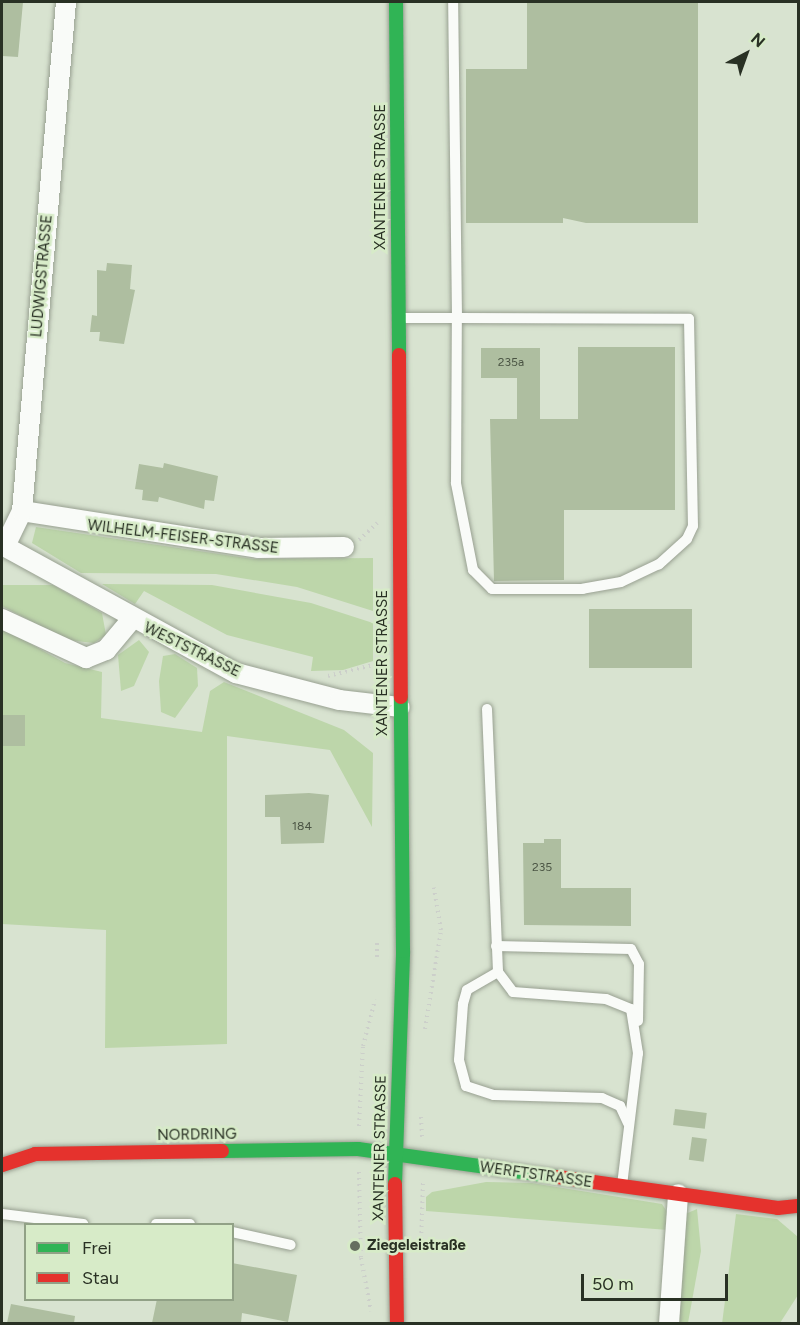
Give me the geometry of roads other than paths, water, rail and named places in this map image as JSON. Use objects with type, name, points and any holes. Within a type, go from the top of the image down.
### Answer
[{"type":"main road","name":"XANTENER STRASSE","points":[[396,2],[403,951],[394,1155],[397,1323]]},
{"type":"main road","name":"NORDRING","points":[[2,1165],[35,1154],[358,1149],[394,1155]]},
{"type":"main road","name":"WERFTSTRASSE","points":[[394,1155],[778,1208],[798,1206]]},
{"type":"street","name":"LUDWIGSTRASSE","points":[[3,546],[22,511],[66,2]]},
{"type":"street","name":"WILHELM-FEISER-STRASSE","points":[[22,511],[258,548],[344,547]]},
{"type":"street","name":"WESTSTRASSE","points":[[3,546],[198,656],[267,683],[400,707]]},
{"type":"street","points":[[2,619],[86,658],[106,650],[132,619]]},
{"type":"street","points":[[669,1323],[678,1194]]},
{"type":"lane","points":[[398,318],[457,318],[690,319],[693,526],[679,549],[621,582],[584,589],[492,590],[482,582],[467,551],[456,483],[457,318],[453,2]]},
{"type":"lane","points":[[487,709],[498,972],[513,992],[622,1002],[638,1027]]},
{"type":"lane","points":[[496,946],[631,949],[639,964],[638,1027],[622,1186]]},
{"type":"lane","points":[[498,972],[467,990],[463,1004],[459,1060],[466,1086],[494,1095],[602,1098],[620,1106],[629,1126]]},
{"type":"lane","points":[[2,1214],[75,1223]]},
{"type":"lane","points":[[234,1232],[291,1245]]},
{"type":"place","name":"Ziegeleistraße","points":[[355,1246]]}]
